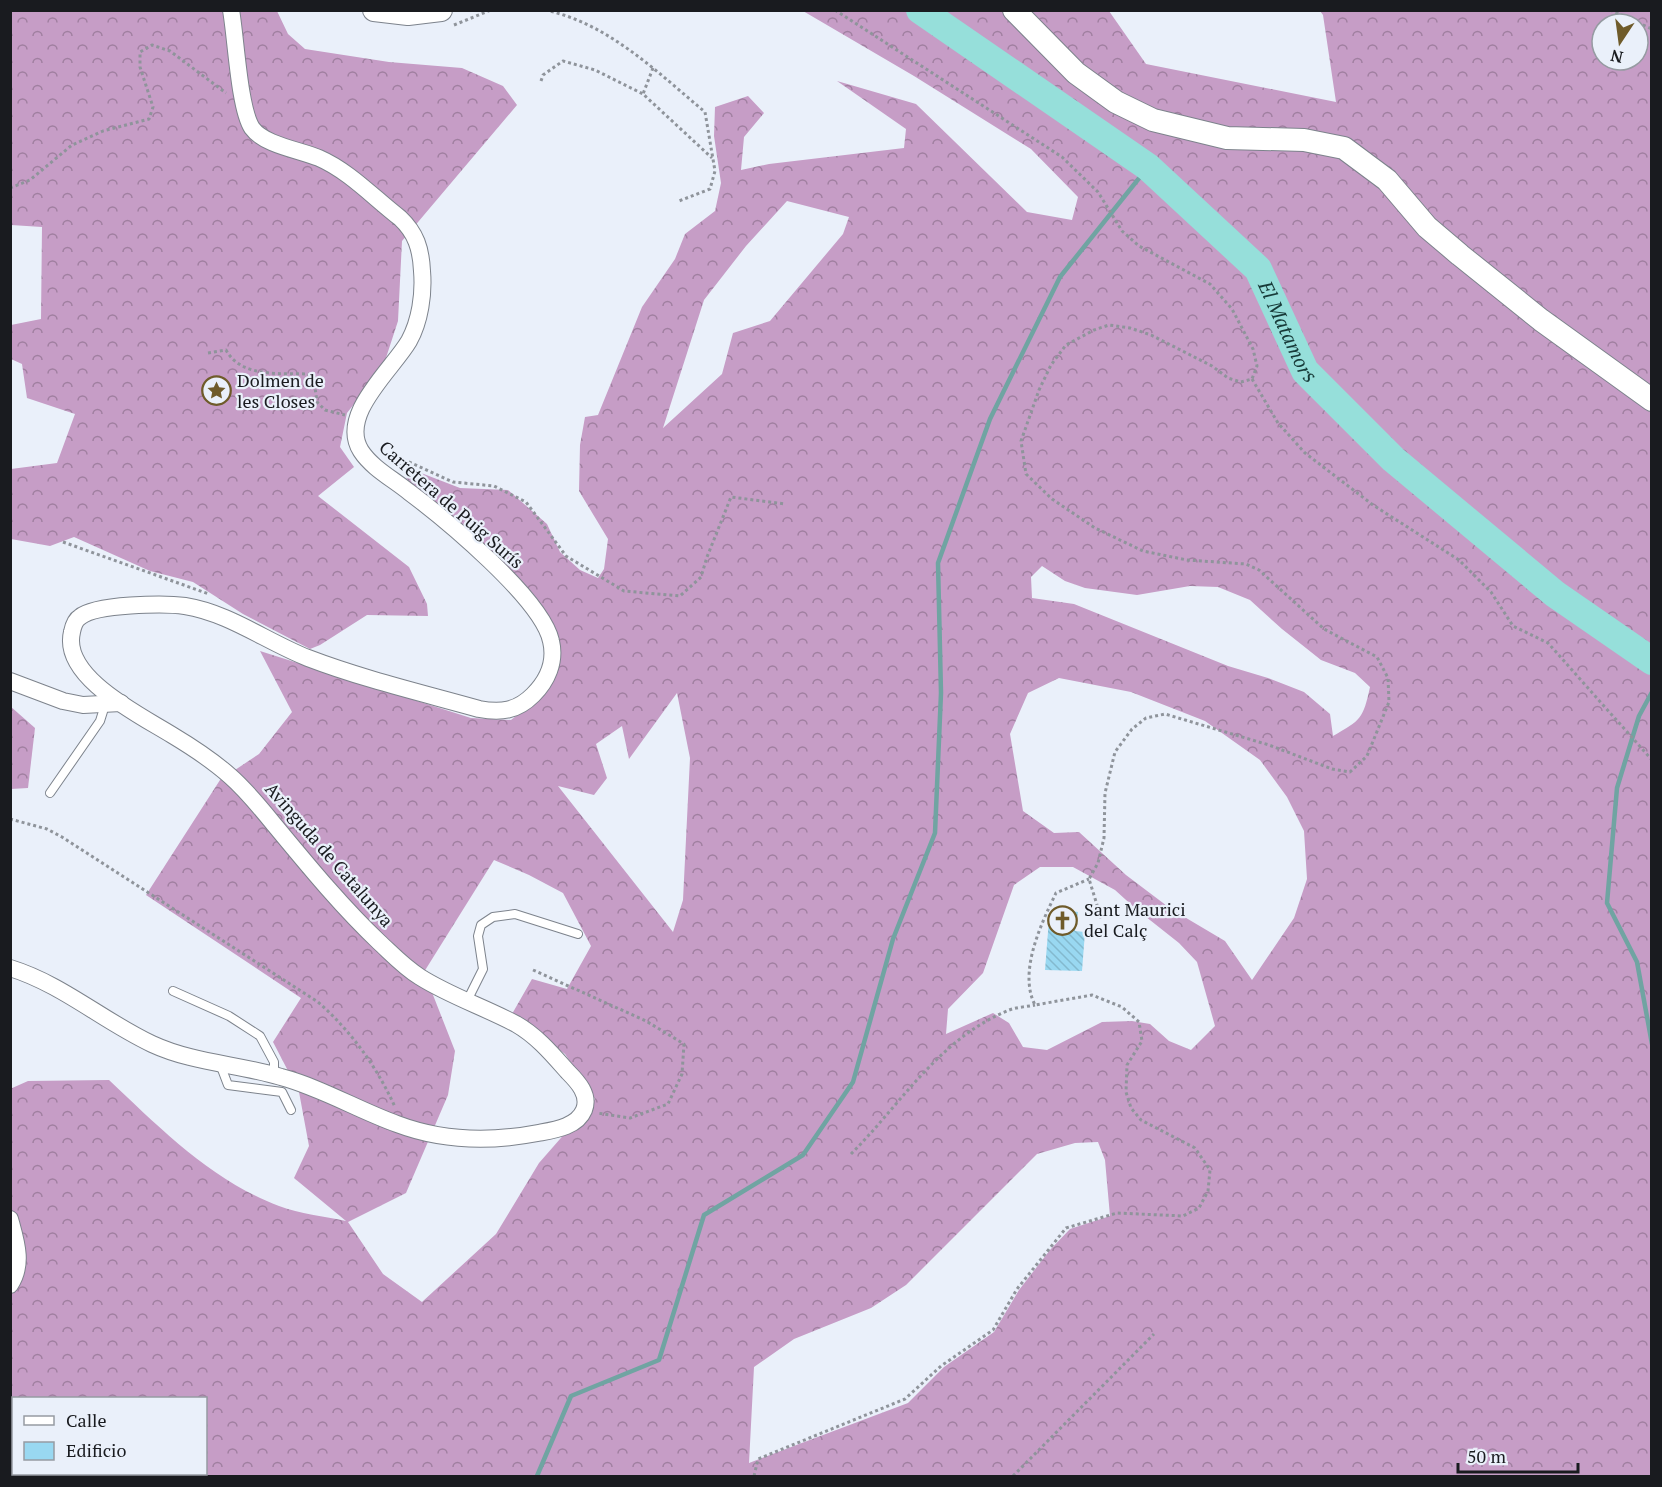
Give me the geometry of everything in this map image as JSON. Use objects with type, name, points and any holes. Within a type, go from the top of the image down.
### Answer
[{"type":"street","name":"Carretera de Puig Surís","points":[[92,611],[168,604],[192,607],[222,618],[286,650],[314,661],[479,709],[504,711],[524,703],[546,678],[552,660],[551,642],[544,623],[528,600],[437,513],[367,459],[358,445],[355,430],[367,398],[413,332],[422,294],[422,261],[419,246],[415,236],[400,218],[336,167],[311,155],[263,138],[256,133],[248,119],[244,100],[231,10]]},
{"type":"street","points":[[374,10],[408,14],[441,10]]},
{"type":"street","points":[[1014,10],[1076,73],[1116,102],[1153,120],[1227,138],[1304,140],[1344,148],[1387,180],[1427,226],[1460,255],[1541,320],[1652,400]]},
{"type":"street","name":"Avinguda de Catalunya","points":[[92,611],[81,615],[76,620],[71,636],[72,654],[85,674],[113,704],[198,752],[230,775],[258,804],[336,897],[367,930],[415,974],[516,1024],[538,1040],[583,1090],[586,1104],[584,1111]]},
{"type":"street","points":[[10,681],[83,705],[113,704]]},
{"type":"street","points":[[10,968],[47,982],[151,1043],[187,1056],[273,1074],[315,1088],[401,1126],[419,1131],[457,1138],[500,1138],[525,1135],[573,1123],[584,1111]]},
{"type":"street","points":[[10,1219],[19,1254],[16,1272],[10,1285]]},
{"type":"lane","points":[[50,793],[113,704]]},
{"type":"lane","points":[[467,1001],[483,969],[478,936],[481,925],[493,917],[515,914],[578,934]]},
{"type":"lane","points":[[173,991],[229,1016],[260,1036],[274,1062],[273,1074]]},
{"type":"lane","points":[[220,1064],[228,1085],[282,1092],[291,1110]]},
{"type":"path","points":[[545,10],[602,33],[653,68],[705,111],[715,171],[710,189],[679,201]]},
{"type":"path","points":[[835,10],[1062,157],[1098,192],[1122,231],[1139,246],[1210,284],[1232,309],[1253,349],[1257,366],[1252,379]]},
{"type":"path","points":[[1610,10],[1652,29]]},
{"type":"path","points":[[10,188],[30,180],[72,145],[103,131],[149,119],[153,107],[140,67],[140,51],[152,45],[170,51],[227,93],[244,100]]},
{"type":"path","points":[[541,81],[543,75],[563,62],[595,70],[643,94],[712,158]]},
{"type":"path","points":[[643,94],[653,68]]},
{"type":"path","points":[[1035,1005],[1028,986],[1040,926],[1056,893],[1089,879],[1098,863],[1104,838],[1105,794],[1115,752],[1131,729],[1146,718],[1165,714],[1269,745],[1332,769],[1350,772],[1367,756],[1389,702],[1388,678],[1377,657],[1323,629],[1259,570],[1246,564],[1187,560],[1143,551],[1095,528],[1060,505],[1026,474],[1021,441],[1039,390],[1051,365],[1066,345],[1094,330],[1108,325],[1151,334],[1212,366],[1228,378],[1241,382],[1252,379]]},
{"type":"path","points":[[208,353],[226,350],[232,360],[261,373],[308,374],[314,380],[316,402],[325,410],[358,418]]},
{"type":"path","points":[[1252,379],[1278,423],[1305,453],[1373,505],[1459,560],[1491,592],[1513,626],[1548,643],[1652,760]]},
{"type":"path","points":[[387,475],[407,462],[453,482],[494,486],[526,502],[566,556],[624,591],[680,596],[701,577],[731,497],[785,504]]},
{"type":"path","points":[[63,542],[203,590],[212,596]]},
{"type":"path","points":[[10,819],[39,827],[62,837],[318,1002],[352,1037],[376,1070],[388,1090],[401,1126]]},
{"type":"path","points":[[1089,879],[1102,921]]},
{"type":"path","points":[[533,970],[646,1021],[684,1044],[682,1074],[668,1104],[630,1118],[584,1111]]},
{"type":"path","points":[[754,1476],[758,1459],[906,1399],[940,1366],[993,1330],[1017,1289],[1066,1228],[1117,1213],[1183,1216],[1199,1208],[1208,1191],[1210,1170],[1196,1148],[1141,1120],[1131,1108],[1126,1092],[1127,1065],[1142,1041],[1140,1023],[1122,1007],[1092,995],[1008,1010],[964,1034],[925,1070],[851,1155]]},
{"type":"path","points":[[1013,1476],[1154,1334]]},
{"type":"green space","points":[[11,11],[277,11],[288,34],[305,49],[389,62],[462,68],[503,86],[517,105],[402,241],[398,321],[383,367],[347,413],[340,447],[354,467],[318,496],[409,567],[427,604],[428,616],[367,615],[310,649],[243,614],[193,582],[150,571],[74,537],[50,546],[11,539],[11,469],[57,463],[75,414],[27,398],[22,364],[11,359],[11,325],[41,319],[42,227],[11,225]]},
{"type":"green space","points":[[803,11],[1109,11],[1146,64],[1336,102],[1323,15],[1320,11],[1651,11],[1651,1476],[11,1476],[10,1089],[28,1081],[109,1080],[188,1152],[231,1183],[287,1209],[346,1221],[294,1178],[309,1146],[299,1092],[273,1042],[301,998],[146,895],[220,780],[259,754],[292,712],[260,651],[471,718],[511,720],[541,696],[557,657],[545,611],[406,478],[416,471],[460,488],[508,490],[547,524],[560,552],[580,570],[598,578],[604,569],[608,539],[579,491],[580,445],[585,417],[598,415],[642,307],[675,259],[685,234],[715,211],[721,183],[714,136],[715,107],[748,96],[764,113],[744,137],[741,170],[769,164],[904,148],[906,129],[837,81],[916,104],[1027,212],[1072,220],[1078,197],[1031,149],[914,76]],"holes":[[[787,201],[849,217],[843,234],[770,321],[733,333],[722,374],[663,428],[704,300],[746,246]],[[1042,566],[1065,581],[1085,588],[1137,595],[1190,586],[1218,587],[1250,600],[1321,660],[1355,673],[1370,687],[1363,712],[1355,722],[1333,736],[1330,714],[1304,692],[1228,666],[1074,604],[1032,598],[1031,577]],[[1059,678],[1131,692],[1205,721],[1260,760],[1287,797],[1304,831],[1307,879],[1294,918],[1252,980],[1225,941],[1171,909],[1126,875],[1079,832],[1054,833],[1023,811],[1010,734],[1028,693]],[[677,693],[690,758],[683,900],[673,932],[558,786],[594,795],[607,778],[596,744],[622,726],[629,759]],[[494,860],[563,893],[591,946],[567,989],[532,979],[512,1014],[565,1054],[595,1099],[539,1163],[496,1234],[422,1302],[383,1274],[348,1222],[406,1193],[448,1095],[455,1051],[424,972]],[[1040,867],[1073,867],[1115,890],[1179,943],[1197,962],[1215,1026],[1191,1050],[1169,1041],[1150,1024],[1132,1021],[1102,1022],[1047,1050],[1023,1047],[1009,1023],[993,1013],[946,1034],[948,1009],[983,973],[1014,885]],[[1098,1142],[1105,1160],[1110,1216],[1070,1229],[1050,1250],[1019,1290],[994,1332],[944,1367],[908,1403],[749,1463],[754,1367],[794,1339],[871,1308],[906,1285],[1037,1154],[1075,1143]]]},
{"type":"green space","points":[[10,706],[35,728],[28,788],[11,789]]},
{"type":"building","points":[[1054,910],[1078,912],[1075,931],[1085,932],[1082,971],[1045,970],[1049,919]]},
{"type":"waterway","name":"El Matamors","points":[[920,10],[1148,167],[1258,269],[1305,371],[1393,459],[1555,594],[1652,661]]},
{"type":"waterway","points":[[537,1476],[571,1396],[659,1360],[704,1215],[803,1155],[853,1082],[893,939],[935,833],[941,693],[938,563],[990,419],[1060,277],[1148,167]]},
{"type":"waterway","points":[[1652,692],[1639,716],[1617,788],[1607,903],[1637,962],[1652,1044]]},
{"type":"place","name":"Dolmen de les Closes","points":[[216,391]]},
{"type":"place","name":"Sant Maurici del Calç","points":[[1063,920]]}]
